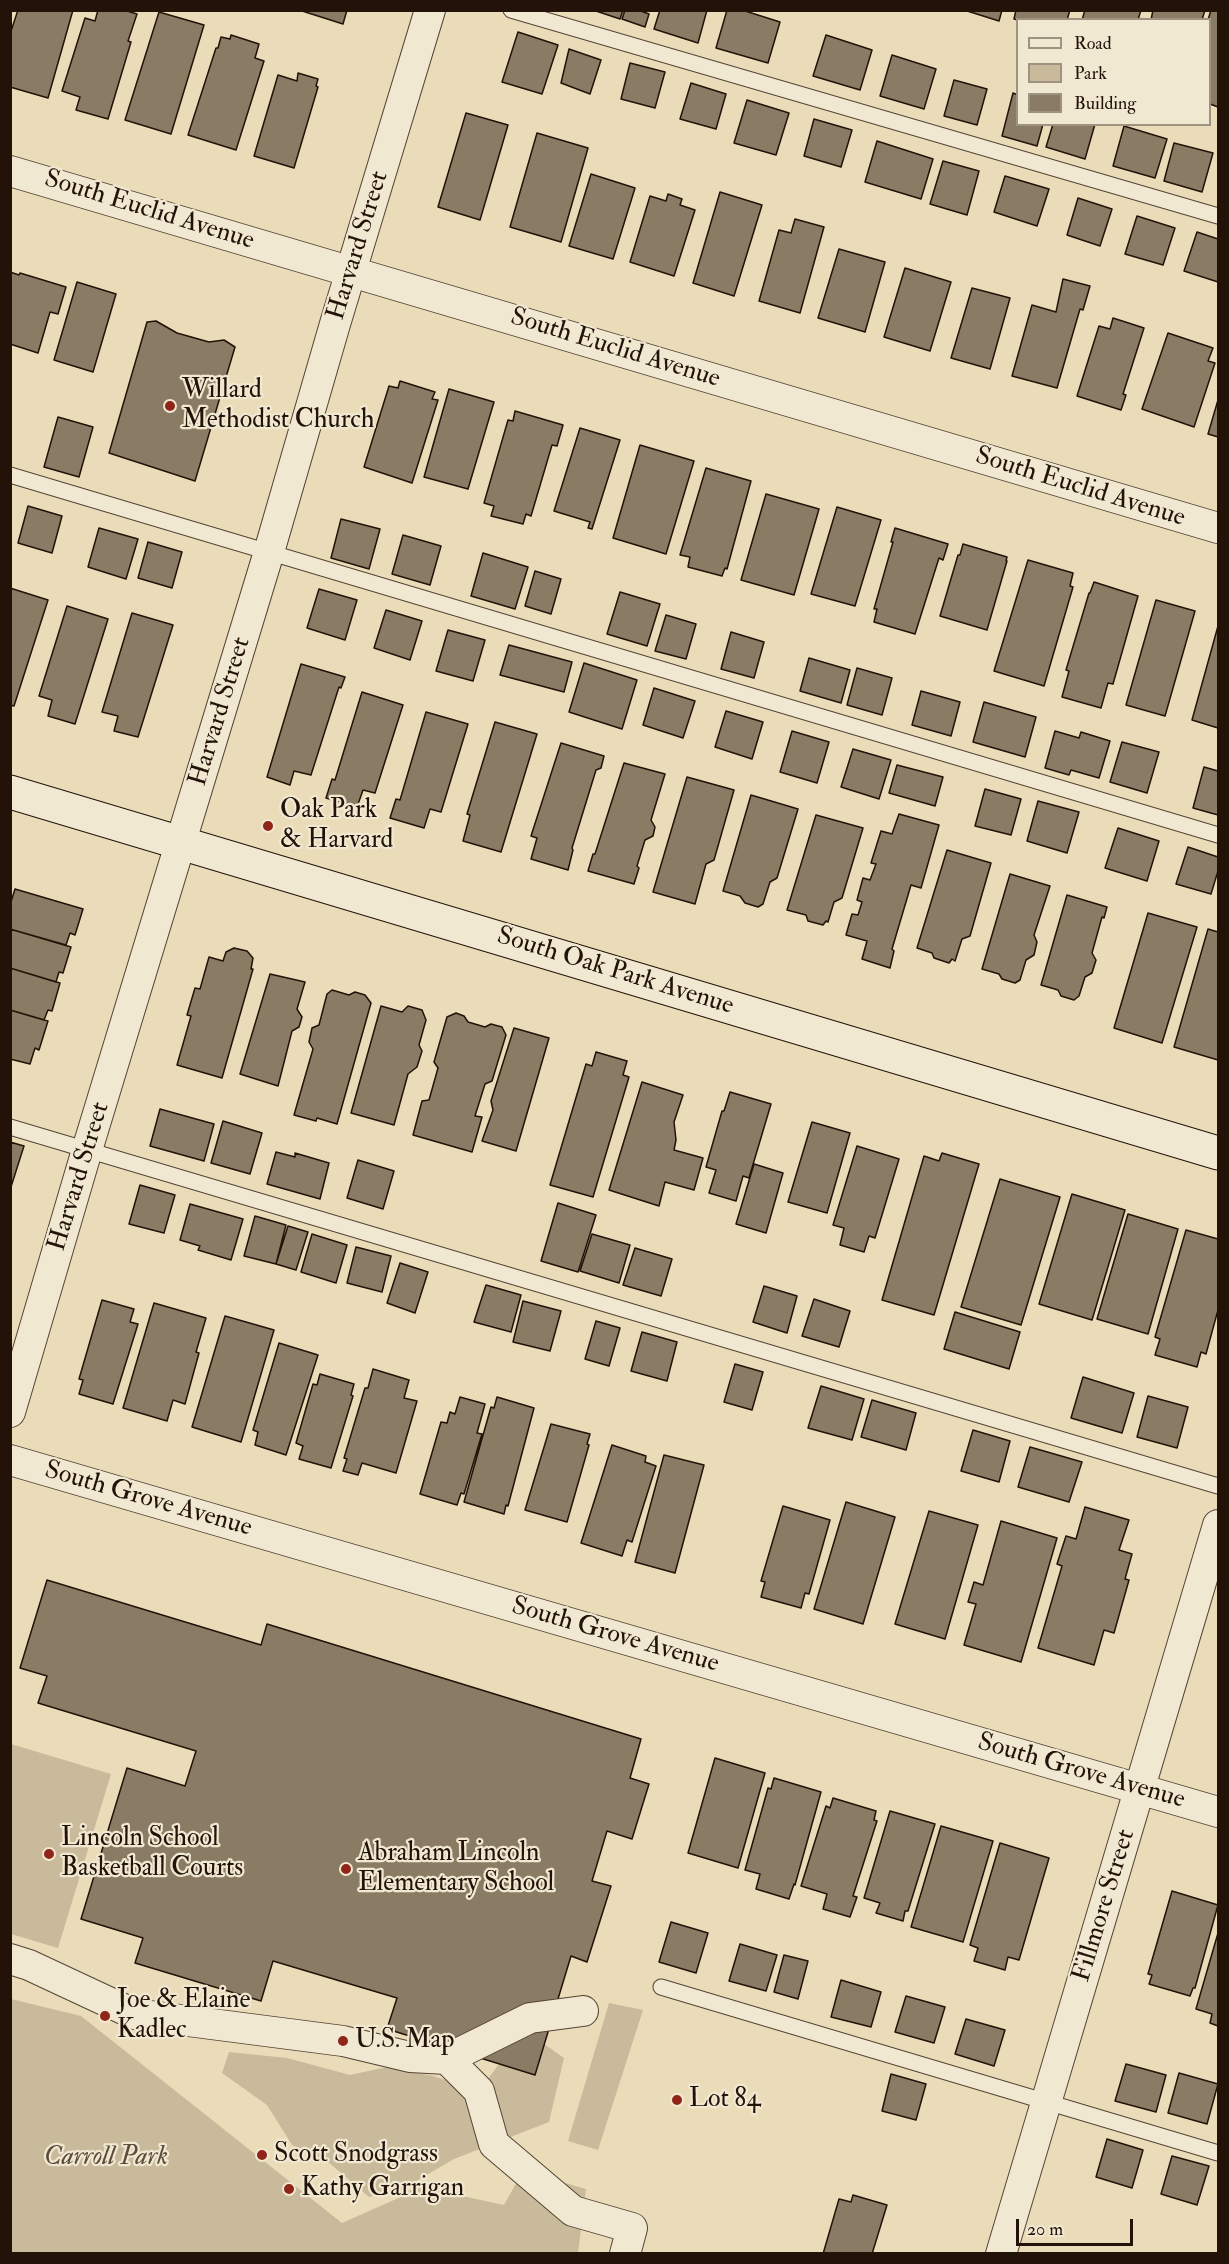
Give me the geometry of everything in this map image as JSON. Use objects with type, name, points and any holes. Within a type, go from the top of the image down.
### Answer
[{"type":"street","name":"Harvard Street","points":[[10,1412],[430,10]]},
{"type":"street","name":"South Euclid Avenue","points":[[10,171],[1218,528]]},
{"type":"street","name":"South Oak Park Avenue","points":[[10,792],[1218,1153]]},
{"type":"street","name":"South Grove Avenue","points":[[10,1460],[1218,1812]]},
{"type":"street","name":"Fillmore Street","points":[[1001,2253],[1218,1525]]},
{"type":"street","points":[[10,1959],[29,1965],[134,2014],[343,2041],[410,2057],[447,2059],[530,2018],[583,2011]]},
{"type":"street","points":[[447,2059],[479,2091],[494,2144],[573,2211],[628,2241]]},
{"type":"lane","points":[[511,10],[1218,216]]},
{"type":"lane","points":[[10,475],[1218,835]]},
{"type":"lane","points":[[10,1127],[1218,1486]]},
{"type":"lane","points":[[661,1988],[1218,2153]]},
{"type":"green space","name":"Lincoln School Basketball Courts","points":[[11,1744],[111,1774],[58,1948],[11,1934]]},
{"type":"green space","name":"Carroll Park","points":[[11,1999],[81,2016],[342,2223],[403,2196],[416,2186],[504,2205],[523,2171],[586,2189],[578,2253],[11,2254]]},
{"type":"green space","points":[[609,2003],[643,2010],[598,2150],[568,2141]]},
{"type":"green space","points":[[533,2036],[564,2058],[549,2122],[454,2159],[399,2191],[369,2197],[327,2161],[292,2145],[267,2105],[222,2073],[229,2052],[287,2058],[350,2075],[387,2067],[433,2076],[479,2091],[510,2049]]},
{"type":"building","points":[[18,10],[73,10],[48,98],[10,87],[10,34]]},
{"type":"building","points":[[98,10],[124,10],[137,14],[108,119],[76,110],[80,97],[62,91],[85,18],[95,21]]},
{"type":"building","points":[[299,10],[347,10],[343,24]]},
{"type":"building","points":[[593,10],[623,10],[620,19]]},
{"type":"building","points":[[625,10],[638,10],[649,14],[645,27],[622,19]]},
{"type":"building","points":[[660,10],[707,10],[698,43],[654,29]]},
{"type":"building","points":[[727,10],[742,10],[780,22],[768,63],[716,48]]},
{"type":"building","points":[[964,10],[1002,10],[999,21]]},
{"type":"building","points":[[1016,10],[1070,10],[1068,18],[1014,19]]},
{"type":"building","points":[[1085,10],[1141,10],[1139,18],[1083,18]]},
{"type":"building","points":[[1153,10],[1205,10],[1203,18],[1151,18]]},
{"type":"building","points":[[1211,10],[1218,10],[1218,107],[1211,104],[1211,18],[1209,18]]},
{"type":"building","points":[[159,12],[204,25],[171,134],[125,120]]},
{"type":"building","points":[[518,32],[558,45],[542,94],[502,82]]},
{"type":"building","points":[[231,35],[259,44],[255,58],[264,61],[236,150],[188,135],[216,48],[218,48],[221,37],[230,39]]},
{"type":"building","points":[[826,35],[872,50],[860,90],[813,76]]},
{"type":"building","points":[[569,49],[601,60],[590,94],[561,83]]},
{"type":"building","points":[[892,55],[936,69],[924,109],[880,96]]},
{"type":"building","points":[[630,63],[665,72],[655,108],[621,99]]},
{"type":"building","points":[[298,73],[318,79],[316,86],[318,87],[294,168],[254,156],[278,75],[297,81]]},
{"type":"building","points":[[954,80],[987,89],[977,125],[944,116]]},
{"type":"building","points":[[691,83],[726,94],[716,129],[680,119]]},
{"type":"building","points":[[1013,93],[1016,94],[1016,126],[1042,126],[1037,146],[1002,136]]},
{"type":"building","points":[[747,100],[789,113],[776,155],[734,143]]},
{"type":"building","points":[[466,113],[508,125],[480,220],[438,207]]},
{"type":"building","points":[[814,119],[852,130],[841,167],[804,156]]},
{"type":"building","points":[[1052,126],[1094,126],[1085,159],[1046,147]]},
{"type":"building","points":[[1124,126],[1167,139],[1155,178],[1113,166]]},
{"type":"building","points":[[537,133],[588,148],[561,242],[510,227]]},
{"type":"building","points":[[877,141],[933,159],[921,199],[865,182]]},
{"type":"building","points":[[1174,143],[1213,153],[1202,192],[1164,181]]},
{"type":"building","points":[[943,161],[979,171],[967,215],[930,204]]},
{"type":"building","points":[[591,174],[635,188],[613,259],[569,246]]},
{"type":"building","points":[[1005,176],[1049,189],[1037,226],[994,212]]},
{"type":"building","points":[[720,192],[762,205],[734,296],[693,283]]},
{"type":"building","points":[[668,194],[682,199],[680,205],[695,210],[674,276],[630,262],[650,196],[666,201]]},
{"type":"building","points":[[1078,198],[1112,209],[1100,246],[1067,235]]},
{"type":"building","points":[[1137,216],[1175,228],[1163,265],[1125,254]]},
{"type":"building","points":[[795,219],[824,227],[800,313],[759,301],[779,230],[791,233]]},
{"type":"building","points":[[1197,232],[1218,239],[1218,282],[1184,271]]},
{"type":"building","points":[[839,249],[885,262],[865,332],[818,318]]},
{"type":"building","points":[[905,268],[951,282],[930,351],[884,337]]},
{"type":"building","points":[[10,272],[66,287],[58,314],[50,312],[38,353],[10,344]]},
{"type":"building","points":[[1063,279],[1090,286],[1083,310],[1080,309],[1057,388],[1012,376],[1032,305],[1056,312]]},
{"type":"building","points":[[77,282],[116,294],[93,372],[54,360]]},
{"type":"building","points":[[972,288],[1010,298],[990,369],[951,358]]},
{"type":"building","points":[[1113,318],[1144,328],[1123,394],[1126,395],[1121,410],[1077,396],[1099,326],[1110,329]]},
{"type":"building","name":"Willard Methodist Church","points":[[156,321],[177,333],[209,342],[224,340],[235,347],[195,481],[109,453],[147,322]]},
{"type":"building","points":[[1168,333],[1213,348],[1208,361],[1215,363],[1194,427],[1142,409]]},
{"type":"building","points":[[400,381],[435,392],[432,399],[438,400],[412,483],[364,467],[389,386],[398,388]]},
{"type":"building","points":[[449,389],[494,402],[468,489],[424,477]]},
{"type":"building","points":[[1218,400],[1218,437],[1208,434]]},
{"type":"building","points":[[515,411],[563,425],[557,446],[552,445],[531,516],[526,514],[523,524],[491,516],[494,506],[484,503],[508,420],[513,421]]},
{"type":"building","points":[[58,417],[93,427],[79,477],[44,467]]},
{"type":"building","points":[[580,428],[620,440],[592,529],[588,528],[590,522],[554,511]]},
{"type":"building","points":[[640,445],[694,461],[666,554],[613,538]]},
{"type":"building","points":[[706,468],[751,481],[727,569],[725,568],[722,576],[688,567],[690,557],[680,555]]},
{"type":"building","points":[[766,494],[819,509],[794,595],[741,580]]},
{"type":"building","points":[[28,506],[62,516],[52,553],[18,543]]},
{"type":"building","points":[[837,507],[881,520],[855,606],[811,594]]},
{"type":"building","points":[[341,519],[380,529],[369,569],[331,558]]},
{"type":"building","points":[[99,528],[138,539],[126,579],[88,567]]},
{"type":"building","points":[[895,528],[948,544],[943,560],[939,558],[915,634],[874,622],[877,609],[874,609]]},
{"type":"building","points":[[403,535],[441,546],[430,585],[392,574]]},
{"type":"building","points":[[148,542],[182,552],[172,588],[138,578]]},
{"type":"building","points":[[963,544],[1007,557],[987,630],[940,616]]},
{"type":"building","points":[[483,553],[528,567],[515,609],[471,596]]},
{"type":"building","points":[[1028,560],[1073,573],[1070,586],[1073,587],[1044,686],[994,671]]},
{"type":"building","points":[[535,571],[561,579],[551,614],[525,606]]},
{"type":"building","points":[[1094,582],[1138,596],[1113,684],[1108,683],[1101,708],[1062,697],[1069,671],[1066,670]]},
{"type":"building","points":[[10,588],[48,600],[14,706],[10,705]]},
{"type":"building","points":[[319,589],[357,600],[345,640],[307,628]]},
{"type":"building","points":[[620,592],[660,604],[647,646],[607,634]]},
{"type":"building","points":[[1156,600],[1195,611],[1165,716],[1126,705]]},
{"type":"building","points":[[67,606],[108,619],[75,724],[48,716],[52,700],[39,696]]},
{"type":"building","points":[[386,610],[422,621],[410,660],[374,648]]},
{"type":"building","points":[[132,613],[173,625],[138,737],[114,731],[118,716],[102,712]]},
{"type":"building","points":[[666,615],[696,624],[686,659],[655,651]]},
{"type":"building","points":[[1218,626],[1218,728],[1192,720]]},
{"type":"building","points":[[448,630],[485,640],[473,681],[436,671]]},
{"type":"building","points":[[731,632],[764,642],[754,678],[721,669]]},
{"type":"building","points":[[509,645],[572,662],[564,692],[500,675]]},
{"type":"building","points":[[809,658],[850,670],[841,703],[800,691]]},
{"type":"building","points":[[584,663],[637,680],[622,729],[569,712]]},
{"type":"building","points":[[301,664],[345,677],[341,688],[339,687],[311,775],[294,771],[290,785],[267,777]]},
{"type":"building","points":[[857,668],[892,678],[882,715],[847,705]]},
{"type":"building","points":[[654,688],[695,701],[683,738],[643,725]]},
{"type":"building","points":[[921,691],[960,702],[951,736],[912,725]]},
{"type":"building","points":[[362,692],[403,705],[375,793],[363,790],[357,807],[326,798],[332,779],[335,780]]},
{"type":"building","points":[[984,702],[1036,717],[1025,757],[973,742]]},
{"type":"building","points":[[726,711],[763,722],[752,759],[715,747]]},
{"type":"building","points":[[426,712],[468,724],[441,812],[430,809],[424,828],[390,818],[396,799],[400,800]]},
{"type":"building","points":[[495,722],[537,734],[501,852],[463,841],[470,815],[467,814]]},
{"type":"building","points":[[792,731],[829,742],[817,783],[780,772]]},
{"type":"building","points":[[1055,731],[1079,738],[1081,732],[1110,741],[1099,778],[1071,770],[1069,775],[1045,768]]},
{"type":"building","points":[[1122,742],[1159,752],[1147,793],[1110,782]]},
{"type":"building","points":[[561,743],[604,756],[601,768],[596,770],[572,848],[568,870],[531,859],[537,838],[531,836]]},
{"type":"building","points":[[853,749],[891,760],[879,799],[841,787]]},
{"type":"building","points":[[624,763],[665,774],[651,820],[655,827],[653,836],[645,840],[634,884],[588,871]]},
{"type":"building","points":[[897,765],[943,777],[935,806],[889,793]]},
{"type":"building","points":[[1204,767],[1218,771],[1218,815],[1193,808]]},
{"type":"building","points":[[687,777],[734,790],[714,860],[706,864],[695,904],[653,892]]},
{"type":"building","points":[[985,789],[1021,799],[1011,835],[975,826]]},
{"type":"building","points":[[751,795],[798,809],[777,878],[770,882],[763,904],[758,907],[745,903],[740,896],[723,891]]},
{"type":"building","points":[[1038,801],[1079,812],[1067,853],[1027,841]]},
{"type":"building","points":[[899,814],[939,825],[921,888],[911,885],[892,949],[894,951],[890,968],[862,959],[867,941],[846,935],[852,914],[858,915],[862,902],[857,900],[863,878],[870,880],[876,864],[871,863],[881,831],[892,834]]},
{"type":"building","points":[[816,815],[863,828],[842,898],[834,902],[828,922],[826,921],[823,925],[808,921],[806,915],[787,910]]},
{"type":"building","points":[[1118,828],[1159,841],[1147,881],[1105,868]]},
{"type":"building","points":[[1188,847],[1218,857],[1218,871],[1211,894],[1176,884]]},
{"type":"building","points":[[947,850],[991,863],[970,936],[962,939],[955,961],[952,959],[949,963],[934,958],[932,953],[917,948]]},
{"type":"building","points":[[1010,874],[1050,886],[1034,935],[1037,942],[1034,955],[1026,960],[1020,980],[1015,983],[1002,979],[999,974],[982,969]]},
{"type":"building","points":[[15,889],[83,909],[75,935],[70,933],[66,945],[10,929],[10,905]]},
{"type":"building","points":[[1067,895],[1107,907],[1092,953],[1096,960],[1092,973],[1085,977],[1079,996],[1074,1000],[1061,996],[1058,990],[1041,985]]},
{"type":"building","points":[[1148,913],[1197,927],[1162,1043],[1114,1028]]},
{"type":"building","points":[[10,929],[71,947],[63,973],[59,972],[56,982],[10,968]]},
{"type":"building","points":[[1208,929],[1218,932],[1218,1060],[1174,1047]]},
{"type":"building","points":[[234,948],[247,951],[253,958],[251,969],[253,969],[222,1078],[177,1065],[191,1016],[187,1015],[195,988],[200,989],[209,957],[223,961],[226,952]]},
{"type":"building","points":[[10,968],[60,983],[52,1011],[48,1010],[44,1020],[10,1010]]},
{"type":"building","points":[[270,974],[305,982],[297,1009],[302,1017],[299,1027],[292,1031],[278,1086],[240,1074]]},
{"type":"building","points":[[332,990],[349,995],[355,992],[365,995],[371,1003],[337,1124],[294,1115],[313,1049],[309,1042],[312,1028],[319,1025],[327,994]]},
{"type":"building","points":[[381,1006],[402,1012],[408,1006],[422,1010],[426,1020],[419,1045],[422,1051],[417,1067],[408,1074],[394,1125],[351,1113]]},
{"type":"building","points":[[10,1010],[48,1021],[39,1050],[35,1048],[30,1064],[10,1059]]},
{"type":"building","points":[[456,1013],[464,1016],[468,1022],[485,1027],[491,1024],[502,1027],[506,1035],[492,1081],[485,1084],[475,1116],[482,1117],[472,1152],[413,1135],[422,1101],[429,1100],[438,1068],[434,1062],[447,1017]]},
{"type":"building","points":[[514,1028],[549,1038],[516,1151],[482,1141],[493,1110],[491,1101]]},
{"type":"building","points":[[596,1052],[627,1061],[623,1075],[629,1077],[593,1197],[550,1185],[586,1064],[592,1066]]},
{"type":"building","points":[[642,1082],[683,1095],[674,1122],[676,1140],[674,1150],[703,1158],[694,1190],[665,1182],[659,1206],[609,1190]]},
{"type":"building","points":[[730,1092],[771,1104],[749,1178],[743,1176],[736,1201],[709,1193],[716,1170],[706,1167],[722,1111],[724,1111]]},
{"type":"building","points":[[160,1109],[214,1124],[204,1161],[150,1146]]},
{"type":"building","points":[[223,1121],[262,1133],[250,1174],[211,1163]]},
{"type":"building","points":[[812,1122],[850,1133],[827,1213],[788,1202]]},
{"type":"building","points":[[10,1142],[24,1146],[10,1190]]},
{"type":"building","points":[[857,1146],[899,1159],[875,1238],[869,1236],[864,1252],[840,1245],[844,1228],[833,1225]]},
{"type":"building","points":[[276,1152],[295,1157],[295,1153],[329,1163],[320,1199],[267,1184]]},
{"type":"building","points":[[942,1153],[979,1164],[934,1315],[882,1300],[924,1156],[939,1161]]},
{"type":"building","points":[[358,1160],[394,1171],[383,1209],[347,1198]]},
{"type":"building","points":[[754,1164],[783,1173],[766,1233],[736,1224]]},
{"type":"building","points":[[1000,1179],[1060,1197],[1021,1325],[961,1307]]},
{"type":"building","points":[[140,1185],[175,1195],[164,1233],[129,1224]]},
{"type":"building","points":[[1072,1194],[1125,1210],[1092,1320],[1039,1304]]},
{"type":"building","points":[[558,1203],[596,1215],[578,1272],[541,1261]]},
{"type":"building","points":[[190,1204],[243,1219],[231,1260],[198,1250],[200,1246],[180,1240]]},
{"type":"building","points":[[1128,1214],[1178,1229],[1148,1334],[1097,1319]]},
{"type":"building","points":[[255,1216],[286,1225],[276,1264],[244,1256]]},
{"type":"building","points":[[288,1226],[308,1232],[296,1270],[276,1264]]},
{"type":"building","points":[[1186,1230],[1218,1239],[1218,1310],[1206,1354],[1201,1352],[1197,1367],[1155,1355],[1160,1339],[1155,1337]]},
{"type":"building","points":[[312,1234],[347,1245],[336,1283],[301,1272]]},
{"type":"building","points":[[592,1234],[630,1245],[619,1283],[580,1271]]},
{"type":"building","points":[[356,1247],[391,1256],[382,1292],[347,1283]]},
{"type":"building","points":[[635,1248],[672,1259],[661,1296],[623,1285]]},
{"type":"building","points":[[400,1263],[428,1272],[415,1313],[387,1303]]},
{"type":"building","points":[[486,1285],[521,1295],[511,1332],[474,1322]]},
{"type":"building","points":[[764,1286],[797,1296],[787,1333],[753,1322]]},
{"type":"building","points":[[814,1299],[850,1311],[839,1347],[802,1336]]},
{"type":"building","points":[[102,1300],[134,1309],[130,1322],[138,1324],[113,1404],[79,1394],[83,1380],[79,1379]]},
{"type":"building","points":[[523,1301],[561,1311],[550,1351],[513,1342]]},
{"type":"building","points":[[154,1303],[206,1318],[185,1404],[173,1400],[167,1421],[123,1408]]},
{"type":"building","points":[[955,1312],[1020,1332],[1009,1369],[944,1349]]},
{"type":"building","points":[[225,1316],[274,1330],[241,1442],[192,1427]]},
{"type":"building","points":[[596,1321],[620,1328],[609,1366],[585,1359]]},
{"type":"building","points":[[642,1332],[677,1342],[667,1381],[631,1371]]},
{"type":"building","points":[[279,1343],[318,1355],[286,1455],[255,1445],[258,1432],[253,1430]]},
{"type":"building","points":[[735,1364],[763,1372],[752,1410],[724,1402]]},
{"type":"building","points":[[373,1369],[409,1380],[404,1398],[417,1401],[396,1473],[362,1463],[358,1475],[343,1471],[347,1459],[344,1458]]},
{"type":"building","points":[[320,1374],[354,1384],[351,1395],[353,1396],[331,1468],[299,1459],[303,1446],[296,1443],[313,1384],[317,1385]]},
{"type":"building","points":[[1083,1377],[1134,1393],[1122,1433],[1071,1418]]},
{"type":"building","points":[[821,1386],[864,1399],[852,1440],[808,1428]]},
{"type":"building","points":[[1148,1396],[1188,1407],[1177,1448],[1137,1437]]},
{"type":"building","points":[[460,1397],[485,1404],[477,1433],[482,1434],[464,1494],[461,1493],[457,1505],[420,1494],[441,1422],[447,1423],[450,1412],[455,1414]]},
{"type":"building","points":[[497,1397],[534,1408],[504,1514],[464,1502],[491,1407],[494,1408]]},
{"type":"building","points":[[872,1400],[916,1413],[906,1450],[861,1437]]},
{"type":"building","points":[[551,1424],[590,1434],[587,1444],[589,1445],[567,1522],[525,1510]]},
{"type":"building","points":[[973,1430],[1010,1441],[999,1482],[961,1471]]},
{"type":"building","points":[[612,1445],[646,1456],[645,1462],[656,1466],[632,1542],[627,1540],[622,1556],[581,1543]]},
{"type":"building","points":[[1030,1447],[1082,1462],[1069,1502],[1018,1487]]},
{"type":"building","points":[[664,1455],[704,1465],[675,1573],[635,1562]]},
{"type":"building","points":[[846,1502],[895,1517],[863,1624],[814,1609]]},
{"type":"building","points":[[783,1506],[830,1520],[809,1594],[805,1593],[801,1608],[761,1597],[765,1582],[761,1581]]},
{"type":"building","points":[[1085,1507],[1129,1520],[1119,1550],[1132,1554],[1125,1579],[1129,1580],[1114,1633],[1104,1630],[1094,1665],[1038,1648],[1062,1566],[1057,1564],[1066,1536],[1076,1539]]},
{"type":"building","points":[[929,1511],[978,1525],[945,1639],[895,1624]]},
{"type":"building","points":[[1001,1521],[1057,1538],[1021,1662],[964,1645],[976,1604],[968,1602],[974,1582],[983,1585]]},
{"type":"building","points":[[47,1580],[261,1645],[267,1624],[641,1739],[630,1778],[649,1784],[632,1839],[607,1831],[592,1881],[611,1886],[587,1962],[571,1956],[535,2075],[387,2029],[397,1998],[273,1961],[261,2001],[135,1963],[143,1938],[81,1919],[127,1768],[185,1786],[196,1751],[38,1703],[47,1676],[20,1668]]},
{"type":"building","points":[[715,1758],[765,1773],[738,1868],[688,1853]]},
{"type":"building","points":[[774,1778],[821,1792],[789,1899],[756,1889],[760,1874],[745,1870],[768,1788],[771,1789]]},
{"type":"building","points":[[833,1798],[876,1811],[874,1820],[877,1821],[853,1896],[857,1897],[850,1917],[823,1909],[827,1894],[801,1886],[826,1806],[830,1808]]},
{"type":"building","points":[[890,1811],[935,1824],[903,1921],[876,1913],[880,1903],[864,1898]]},
{"type":"building","points":[[941,1826],[993,1841],[963,1942],[911,1927]]},
{"type":"building","points":[[1000,1843],[1049,1858],[1019,1960],[1008,1957],[1005,1970],[974,1961],[978,1948],[970,1945]]},
{"type":"building","points":[[1172,1891],[1218,1905],[1195,1988],[1190,1996],[1149,1984],[1152,1975],[1148,1974]]},
{"type":"building","points":[[671,1922],[708,1933],[696,1973],[659,1962]]},
{"type":"building","points":[[1218,1933],[1218,2026],[1210,2023],[1212,2014],[1196,2009]]},
{"type":"building","points":[[740,1944],[777,1955],[766,1991],[729,1981]]},
{"type":"building","points":[[784,1955],[808,1961],[798,1999],[774,1992]]},
{"type":"building","points":[[841,1980],[881,1992],[871,2027],[831,2017]]},
{"type":"building","points":[[906,1996],[945,2007],[934,2043],[895,2032]]},
{"type":"building","points":[[966,2019],[1005,2030],[994,2066],[955,2054]]},
{"type":"building","points":[[1126,2064],[1166,2075],[1156,2112],[1115,2101]]},
{"type":"building","points":[[1179,2073],[1218,2084],[1207,2124],[1168,2113]]},
{"type":"building","points":[[891,2074],[926,2084],[916,2120],[882,2111]]},
{"type":"building","points":[[1107,2139],[1143,2150],[1132,2188],[1096,2177]]},
{"type":"building","points":[[1172,2156],[1209,2166],[1197,2205],[1161,2194]]},
{"type":"building","points":[[853,2195],[887,2205],[872,2254],[823,2254],[839,2199],[851,2202]]},
{"type":"place","name":"Willard Methodist Church","points":[[170,406]]},
{"type":"place","name":"Oak Park & Harvard","points":[[268,826]]},
{"type":"place","name":"Lincoln School Basketball Courts","points":[[49,1854]]},
{"type":"place","name":"Abraham Lincoln Elementary School","points":[[346,1869]]},
{"type":"place","name":"Joe & Elaine Kadlec","points":[[105,2016]]},
{"type":"place","name":"U.S. Map","points":[[343,2041]]},
{"type":"place","name":"Lot 84","points":[[677,2100]]},
{"type":"place","name":"Scott Snodgrass","points":[[262,2155]]},
{"type":"place","name":"Kathy Garrigan","points":[[289,2189]]}]
